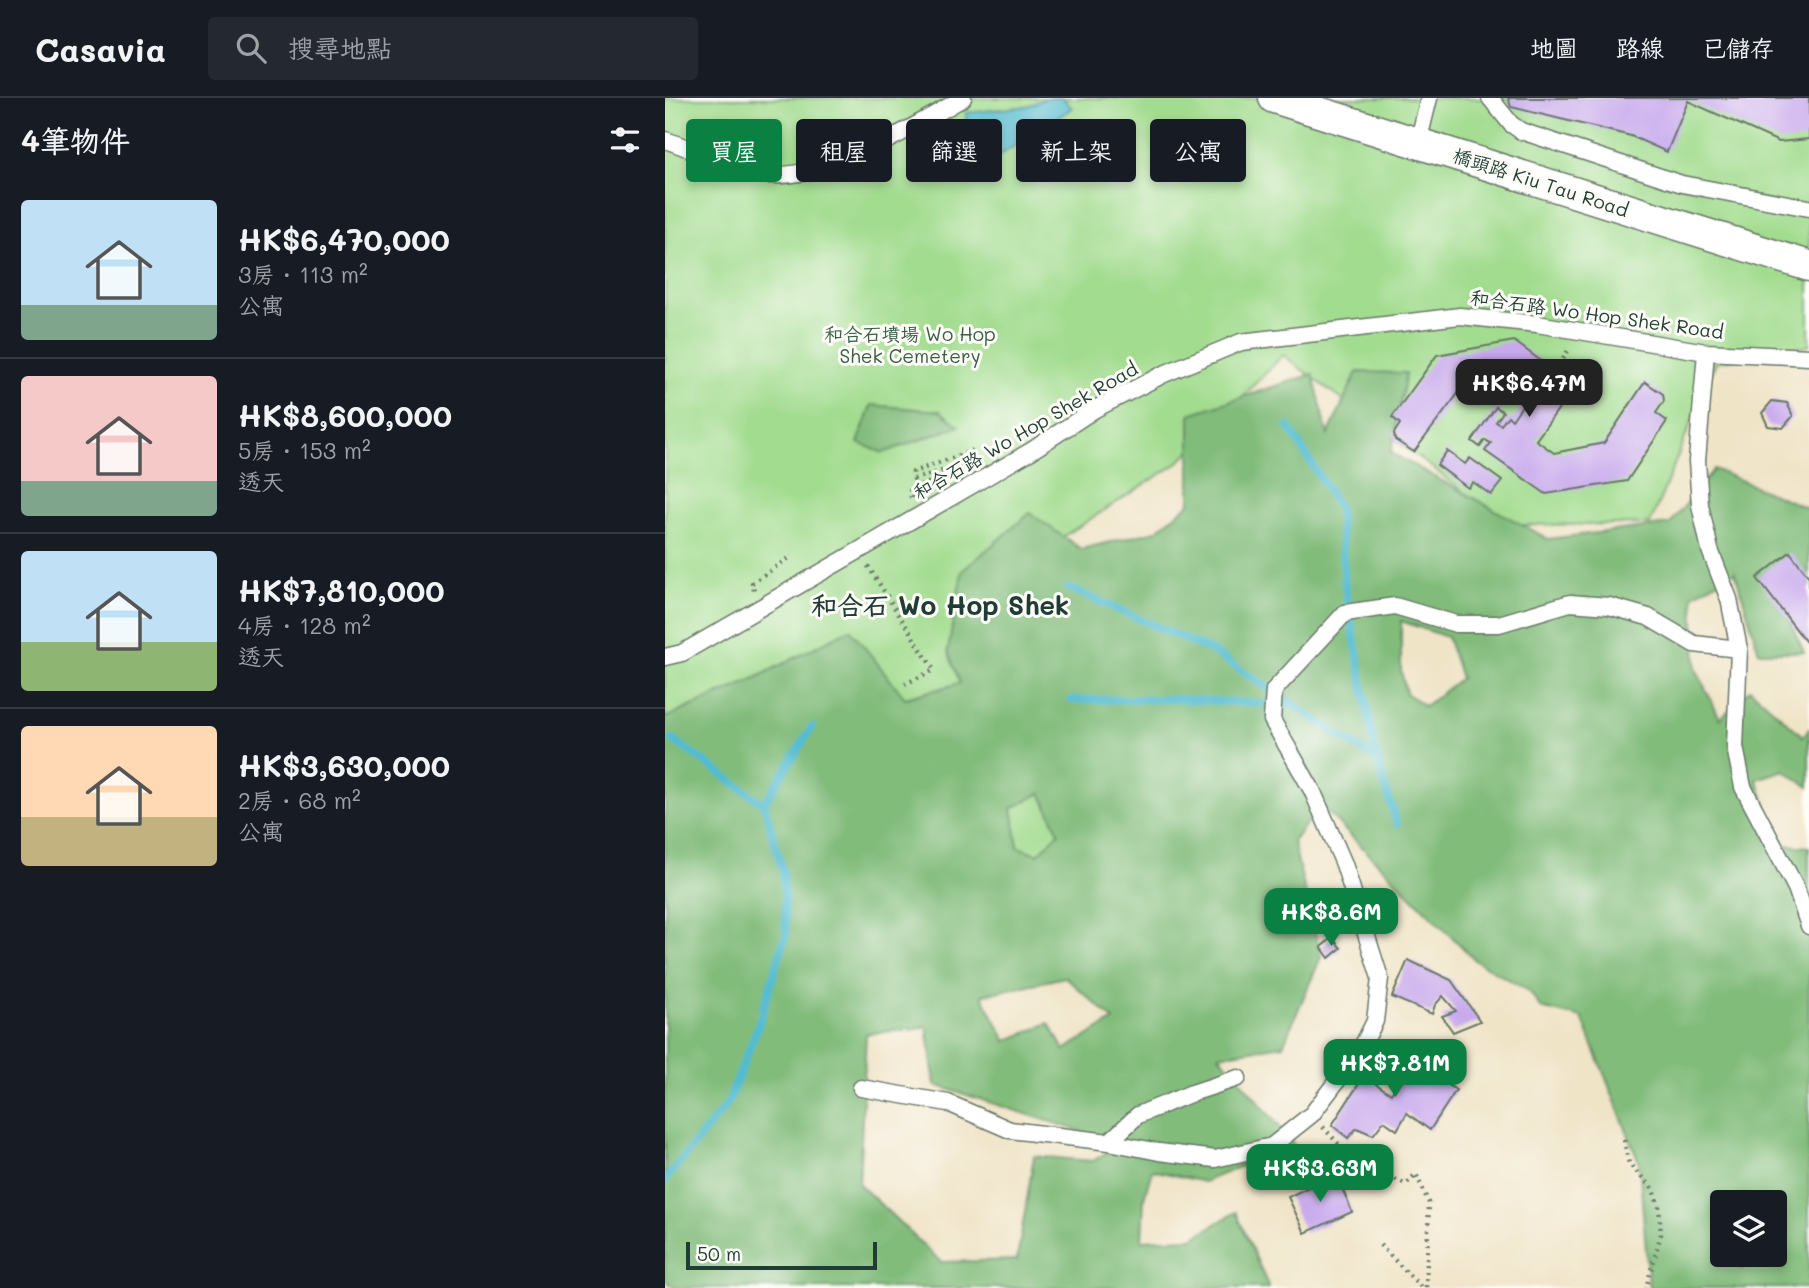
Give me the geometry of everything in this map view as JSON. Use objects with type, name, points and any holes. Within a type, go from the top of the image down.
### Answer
[{"type":"street","name":"橋頭路 Kiu Tau Road","points":[[1274,98],[1809,266]]},
{"type":"lane","points":[[665,140],[719,163],[762,174],[795,174],[822,167],[891,139],[963,98]]},
{"type":"lane","points":[[1418,143],[1429,98]]},
{"type":"lane","points":[[1490,98],[1511,124],[1521,131],[1682,184],[1809,208]]},
{"type":"lane","name":"和合石路 Wo Hop Shek Road","points":[[665,657],[682,653],[1031,451],[1095,409],[1164,374],[1241,342],[1460,316],[1537,324],[1706,352],[1809,357]]},
{"type":"lane","points":[[1706,352],[1697,461],[1700,505],[1710,550],[1729,599],[1739,649],[1735,747],[1743,787],[1796,888],[1809,926]]},
{"type":"lane","points":[[861,1088],[948,1103],[1010,1130],[1109,1142],[1159,1152],[1215,1159],[1272,1146],[1312,1114],[1360,1049],[1375,1021],[1380,978],[1344,864],[1312,790],[1272,720],[1274,690],[1345,613],[1395,606],[1456,624],[1499,624],[1570,603],[1609,606],[1648,617],[1694,644],[1739,649]]},
{"type":"lane","points":[[1109,1142],[1138,1115],[1238,1078]]},
{"type":"path","points":[[1556,371],[1574,342]]},
{"type":"path","points":[[962,475],[960,466],[914,479],[913,472],[974,450]]},
{"type":"path","points":[[922,495],[911,499],[910,488],[936,481]]},
{"type":"path","points":[[758,601],[752,583],[789,558]]},
{"type":"path","points":[[864,560],[934,670],[905,684]]},
{"type":"path","points":[[1312,1114],[1355,1162],[1406,1184],[1416,1174],[1429,1203],[1424,1288]]},
{"type":"path","points":[[1624,1140],[1629,1164],[1653,1189],[1659,1207],[1661,1234],[1646,1288]]},
{"type":"path","points":[[1380,1245],[1424,1288]]},
{"type":"green space","name":"和合石墳場 Wo Hop Shek Cemetery","points":[[665,98],[1809,98],[1809,346],[1716,362],[1650,524],[1508,525],[1283,355],[1178,463],[1036,554],[1083,844],[1031,895],[665,749]]},
{"type":"green space","points":[[1357,372],[1406,373],[1391,453],[1548,539],[1670,524],[1714,469],[1809,509],[1809,586],[1771,580],[1804,652],[1759,652],[1735,572],[1693,595],[1696,669],[1720,719],[1750,689],[1803,736],[1809,729],[1809,787],[1784,770],[1757,779],[1772,825],[1786,845],[1809,847],[1809,1288],[1649,1288],[1639,1162],[1582,1018],[1541,1008],[1529,991],[1476,961],[1320,805],[1293,842],[1321,957],[1283,1045],[1219,1055],[1294,1144],[1204,1182],[1152,1170],[1144,1198],[1142,1240],[1192,1238],[1236,1212],[1269,1288],[675,1288],[665,1280],[665,718],[750,681],[850,629],[905,698],[960,683],[948,651],[962,571],[1030,513],[1081,549],[1156,531],[1190,503],[1190,414],[1313,374],[1328,435]],"holes":[[[1401,621],[1447,637],[1461,678],[1425,706],[1406,693],[1401,670]],[[1041,793],[1059,833],[1038,854],[1018,847],[1012,808]],[[1065,977],[1114,1020],[1064,1050],[1049,1023],[1006,1041],[982,995]],[[927,1027],[935,1085],[1086,1133],[1110,1150],[1093,1161],[1034,1156],[1017,1260],[941,1262],[859,1184],[866,1034]]]},
{"type":"green space","points":[[871,405],[940,411],[959,426],[883,453],[858,443]]},
{"type":"water","points":[[1047,98],[1063,98],[1072,108],[1055,119],[1016,119],[1016,145],[1002,154],[1002,119],[966,119],[966,113],[1027,106]]},
{"type":"building","points":[[1508,98],[1809,98],[1809,139],[1779,142],[1688,101],[1667,152],[1631,136],[1511,107]]},
{"type":"building","points":[[1514,341],[1575,386],[1536,440],[1554,453],[1604,443],[1645,382],[1663,394],[1664,401],[1656,413],[1667,421],[1627,481],[1546,494],[1485,451],[1491,443],[1485,440],[1480,447],[1472,441],[1496,407],[1503,412],[1496,422],[1501,425],[1508,416],[1512,420],[1528,397],[1507,382],[1460,391],[1414,452],[1395,440],[1394,433],[1400,424],[1392,417],[1437,355]]},
{"type":"building","points":[[1772,401],[1787,403],[1793,416],[1783,428],[1768,426],[1762,413]]},
{"type":"building","points":[[1447,451],[1465,464],[1470,458],[1502,481],[1491,495],[1473,482],[1468,488],[1437,465]]},
{"type":"building","points":[[1790,552],[1809,577],[1809,646],[1757,578]]},
{"type":"building","points":[[1332,938],[1341,948],[1329,958],[1321,947]]},
{"type":"building","points":[[1408,960],[1451,980],[1480,1021],[1453,1032],[1442,1016],[1456,1011],[1443,996],[1435,1005],[1432,1014],[1392,997]]},
{"type":"building","points":[[1389,1047],[1456,1090],[1430,1130],[1407,1113],[1397,1130],[1384,1121],[1373,1135],[1357,1128],[1348,1138],[1332,1125],[1364,1076],[1391,1094],[1403,1075],[1376,1058]]},
{"type":"building","points":[[1336,1174],[1352,1212],[1305,1233],[1288,1197]]},
{"type":"waterway","points":[[1289,427],[1339,508],[1345,587],[1377,760],[1397,824]]},
{"type":"waterway","points":[[1069,588],[1212,651],[1377,760]]},
{"type":"waterway","points":[[1072,700],[1174,699],[1293,705]]},
{"type":"waterway","points":[[665,1180],[728,1103],[758,1026],[786,934],[783,872],[764,804],[812,727]]},
{"type":"waterway","points":[[672,739],[764,804]]},
{"type":"district","name":"和合石 Wo Hop Shek","points":[[940,605]]}]
